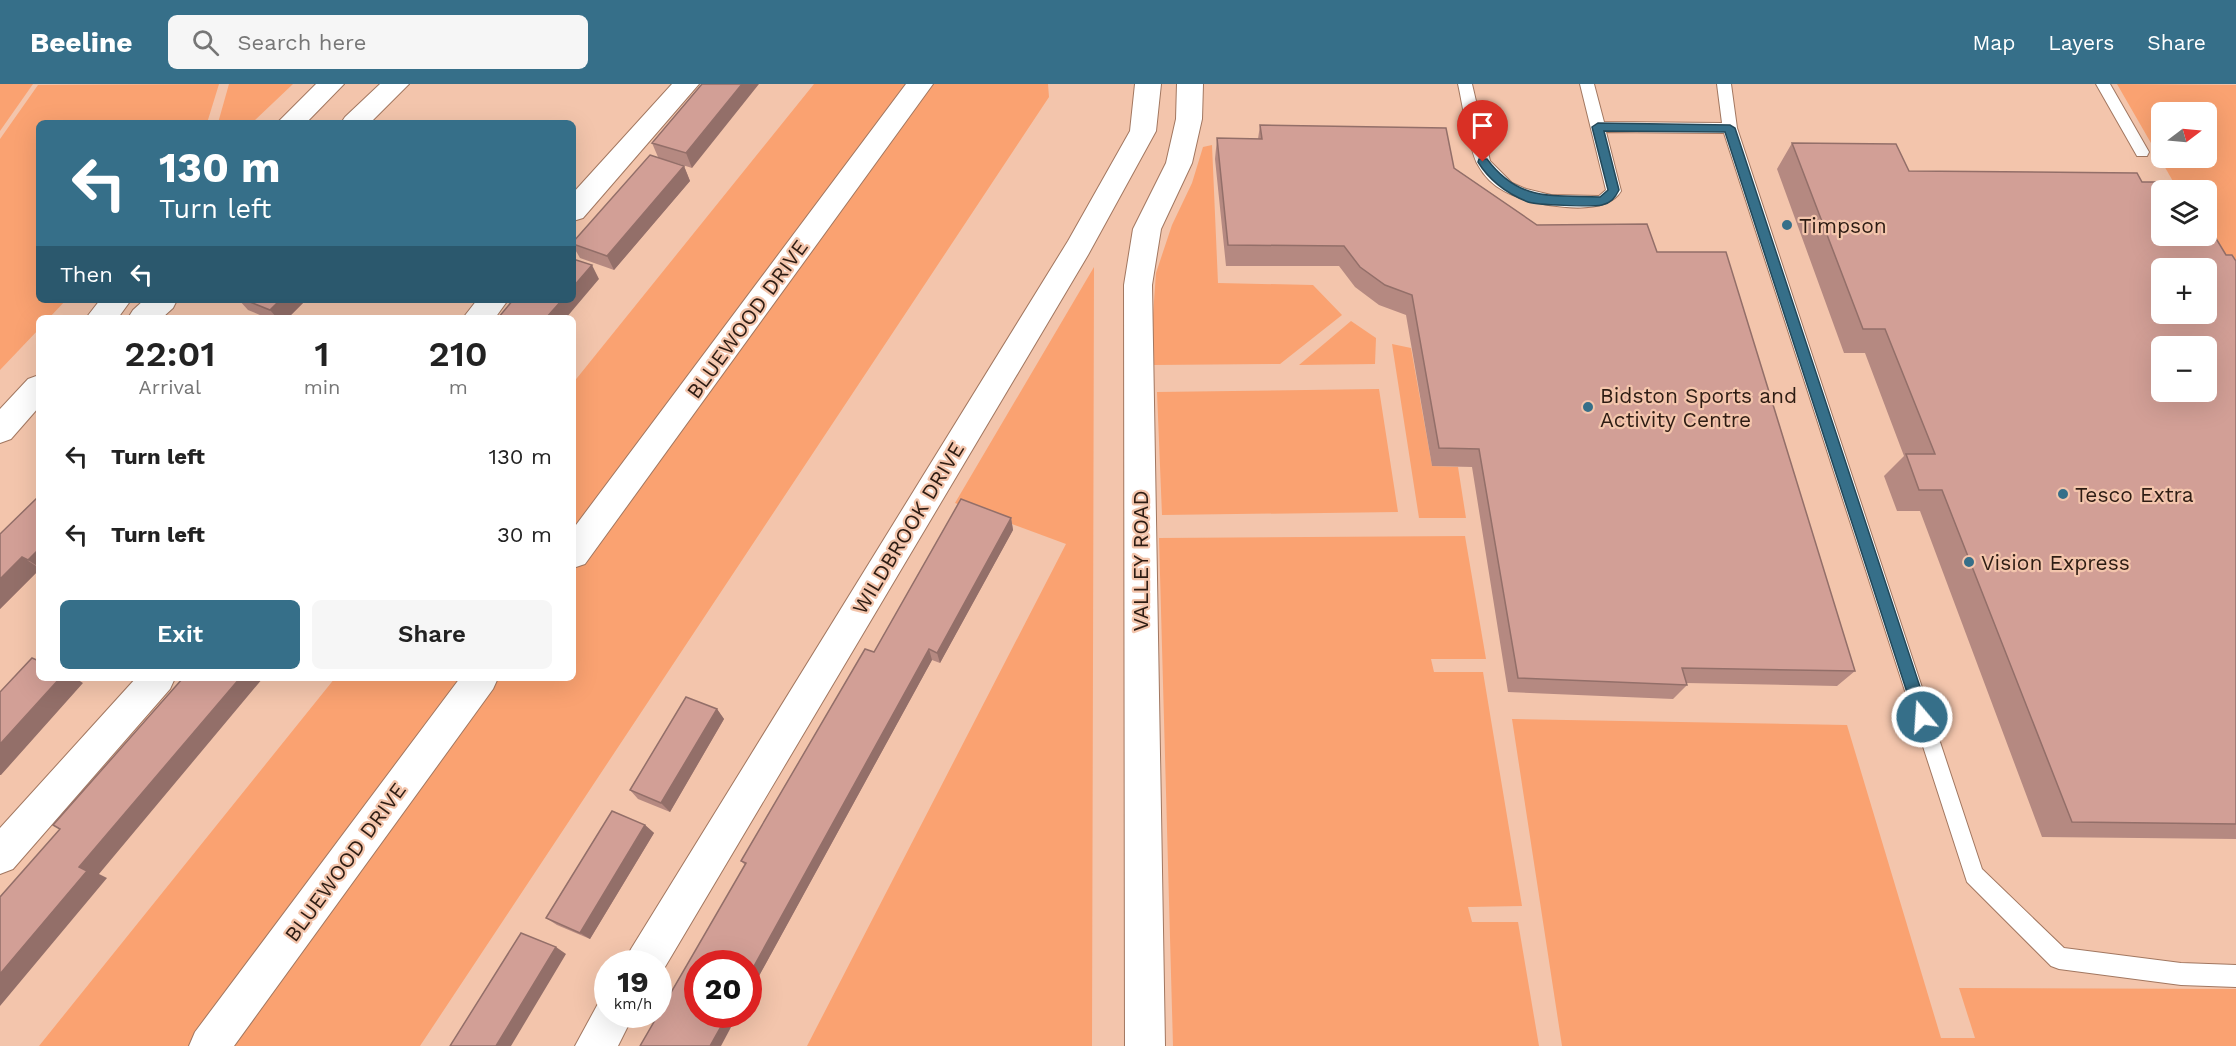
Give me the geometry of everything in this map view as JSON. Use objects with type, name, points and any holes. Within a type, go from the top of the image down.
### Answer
[{"type":"street","points":[[293,120],[331,84]]},
{"type":"street","points":[[357,120],[396,84]]},
{"type":"street","points":[[576,208],[686,84]]},
{"type":"street","name":"BLUEWOOD DRIVE","points":[[576,550],[920,84]]},
{"type":"street","name":"WILDBROOK DRIVE","points":[[653,950],[1078,248],[1143,131],[1148,84]]},
{"type":"street","name":"VALLEY ROAD","points":[[1145,1046],[1138,285],[1148,229],[1179,163],[1189,119],[1190,84]]},
{"type":"street","points":[[104,315],[114,303]]},
{"type":"street","points":[[146,315],[160,303]]},
{"type":"street","points":[[481,315],[491,303]]},
{"type":"street","points":[[0,430],[36,390]]},
{"type":"street","points":[[0,445],[36,415]]},
{"type":"street","points":[[0,856],[155,681]]},
{"type":"street","name":"BLUEWOOD DRIVE","points":[[209,1046],[479,681]]},
{"type":"street","points":[[595,1046],[606,1028]]},
{"type":"lane","points":[[1466,84],[1483,162],[1491,172],[1513,189],[1532,199],[1601,201],[1610,196],[1614,190],[1587,84]]},
{"type":"lane","points":[[1724,84],[1730,128],[1974,875],[2059,958],[2181,974],[2236,976]]},
{"type":"lane","points":[[2103,84],[2142,152]]},
{"type":"lane","points":[[1598,127],[1730,128]]},
{"type":"shaded area","points":[[0,84],[33,84],[0,131]]},
{"type":"shaded area","points":[[219,84],[208,120],[36,120],[36,303],[63,303],[52,315],[36,315],[36,332],[0,370],[0,139],[38,85]]},
{"type":"shaded area","points":[[229,84],[293,84],[255,120],[219,120]]},
{"type":"shaded area","points":[[814,84],[1048,84],[1049,97],[420,1046],[39,1046],[333,681],[576,681],[576,379]]},
{"type":"shaded area","points":[[2117,84],[2236,85],[2236,294],[2211,246],[2217,246],[2217,180],[2172,180],[2165,168],[2217,168],[2217,102],[2151,102],[2151,143]]},
{"type":"shaded area","points":[[1212,145],[1218,283],[1313,285],[1342,315],[1280,364],[1153,365],[1156,273],[1172,225],[1192,183],[1203,147]]},
{"type":"shaded area","points":[[1094,267],[1092,1046],[807,1046],[1066,544],[955,503]]},
{"type":"shaded area","points":[[1351,321],[1376,338],[1375,364],[1299,365]]},
{"type":"shaded area","points":[[1392,344],[1411,348],[1432,466],[1458,467],[1466,518],[1419,518]]},
{"type":"shaded area","points":[[1379,389],[1398,512],[1162,515],[1157,392]]},
{"type":"shaded area","points":[[1465,536],[1486,659],[1431,659],[1434,672],[1483,672],[1522,906],[1468,907],[1472,922],[1518,922],[1539,1046],[1173,1046],[1159,538]]},
{"type":"shaded area","points":[[1512,719],[1847,725],[1941,1038],[1975,1038],[1959,988],[2236,989],[2236,1046],[1562,1046]]},
{"type":"building","points":[[702,84],[742,84],[686,153],[652,143]]},
{"type":"building","name":"Bidston Sports and Activity Centre","points":[[1260,125],[1446,128],[1454,168],[1537,225],[1647,224],[1657,252],[1726,252],[1855,671],[1682,668],[1687,685],[1518,678],[1479,449],[1439,448],[1412,295],[1385,285],[1360,267],[1344,246],[1228,245],[1217,138],[1262,139]]},
{"type":"building","name":"Tesco Extra","points":[[1792,143],[1896,144],[1909,171],[2137,173],[2142,182],[2151,182],[2151,246],[2217,246],[2217,240],[2226,255],[2232,255],[2236,261],[2236,824],[2072,822],[1942,490],[1919,490],[1906,454],[1935,454],[1885,329],[1863,329]]},
{"type":"building","points":[[650,155],[684,166],[607,256],[576,245],[576,239]]},
{"type":"building","points":[[576,260],[592,265],[576,284]]},
{"type":"building","points":[[252,303],[277,303],[270,310]]},
{"type":"building","points":[[510,303],[559,303],[549,315],[500,315]]},
{"type":"building","points":[[36,499],[36,552],[28,560],[22,557],[0,579],[0,534]]},
{"type":"building","points":[[961,499],[1011,518],[937,653],[929,649],[762,952],[696,950],[746,863],[741,861],[865,649],[874,652]]},
{"type":"building","points":[[32,658],[36,660],[36,681],[57,681],[0,744],[0,692]]},
{"type":"building","points":[[180,681],[237,681],[79,867],[87,871],[0,974],[0,897],[60,829],[53,825]]},
{"type":"building","points":[[686,697],[717,709],[661,803],[630,790]]},
{"type":"building","points":[[612,811],[645,825],[580,933],[546,918]]},
{"type":"building","points":[[521,933],[556,947],[496,1046],[450,1046]]},
{"type":"building","points":[[684,970],[684,1028],[720,1028],[710,1046],[640,1046],[650,1028],[672,1028],[672,991]]},
{"type":"place","name":"Timpson","points":[[1787,225]]},
{"type":"place","name":"Bidston Sports and Activity Centre","points":[[1588,407]]},
{"type":"place","name":"Tesco Extra","points":[[2063,494]]},
{"type":"place","name":"Vision Express","points":[[1969,562]]},
{"type":"route","points":[[1483,162],[1491,172],[1513,189],[1532,199],[1601,201],[1610,196],[1614,190],[1598,127],[1730,128],[1922,717]]}]
